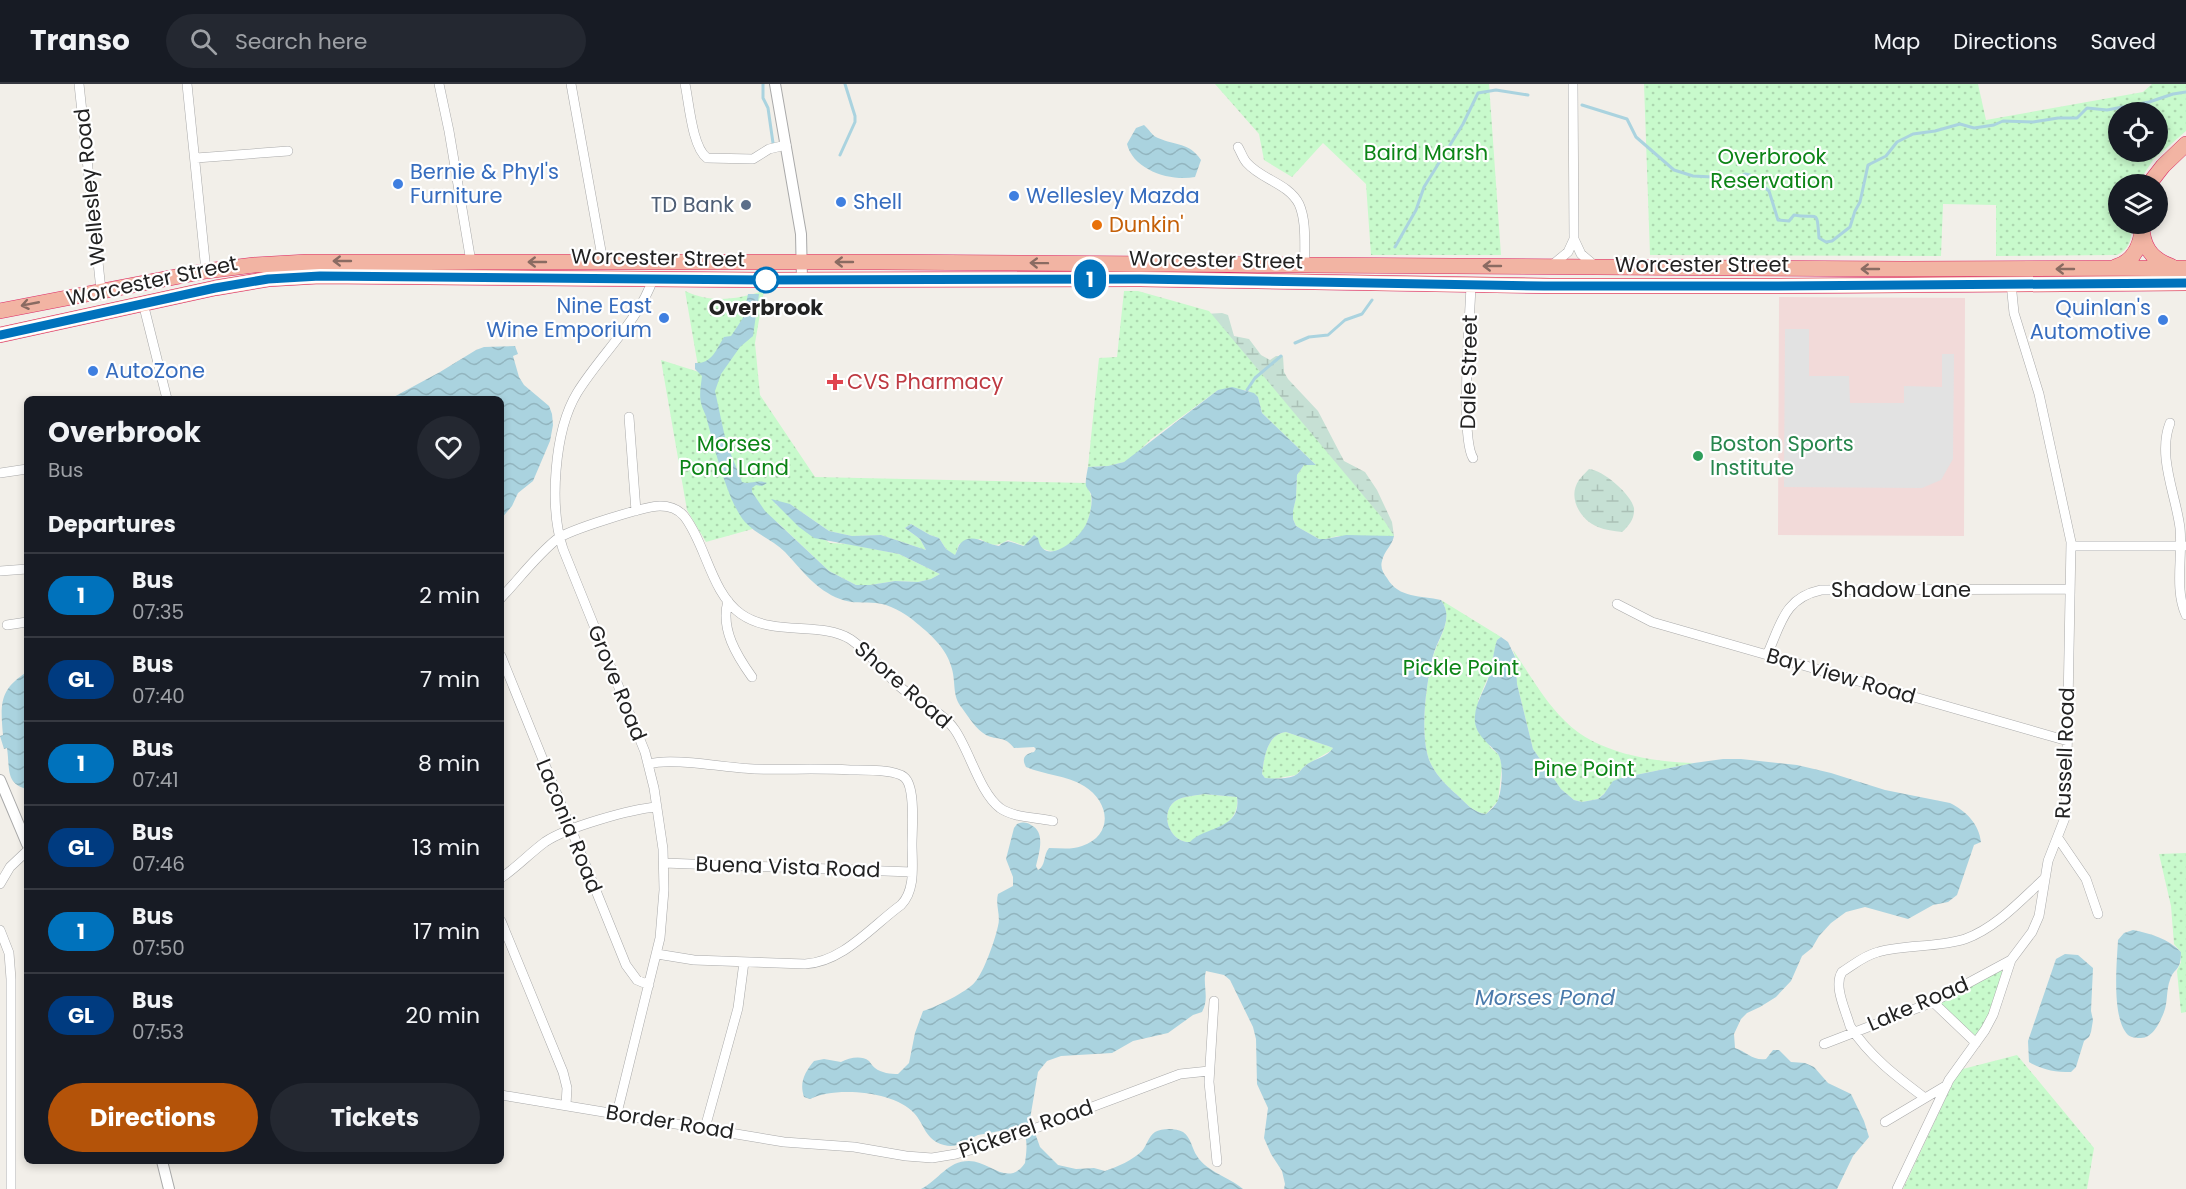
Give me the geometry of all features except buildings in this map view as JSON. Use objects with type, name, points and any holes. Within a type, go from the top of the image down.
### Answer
[{"type":"highway","points":[[2157,174],[2179,154],[2186,144]]},
{"type":"highway","points":[[2107,268],[2121,265],[2132,257],[2139,245],[2141,234]]},
{"type":"highway","points":[[2143,234],[2146,246],[2153,257],[2185,273]]},
{"type":"highway","name":"Worcester Street","points":[[0,310],[206,272],[298,262],[2107,268],[2185,273]]},
{"type":"highway","name":"Worcester Street","points":[[0,335],[238,283],[306,276],[802,280],[1140,279],[1471,285],[1790,286],[2011,283],[2185,273]]},
{"type":"street","name":"Wellesley Road","points":[[79,84],[101,290]]},
{"type":"street","points":[[187,84],[206,272]]},
{"type":"street","points":[[439,84],[471,262]]},
{"type":"street","points":[[571,84],[603,262]]},
{"type":"street","points":[[685,84],[696,138],[706,158],[753,159],[769,149],[786,145]]},
{"type":"street","points":[[775,84],[801,234],[802,280]]},
{"type":"street","points":[[1573,84],[1574,239],[1581,254],[1597,267]]},
{"type":"street","points":[[1238,147],[1247,163],[1279,184],[1295,197],[1299,204],[1303,219],[1305,265]]},
{"type":"street","points":[[195,158],[288,152]]},
{"type":"street","points":[[1550,267],[1568,252],[1574,239]]},
{"type":"street","name":"Grove Road","points":[[617,1113],[657,954],[662,921],[664,863],[649,764],[559,537],[555,516],[555,492],[560,449],[568,412],[580,389],[641,304],[653,279]]},
{"type":"street","name":"Russell Road","points":[[1897,1189],[1947,1085],[1993,1015],[2011,960],[2032,932],[2039,916],[2048,861],[2066,815],[2071,546],[2039,394],[2014,314],[2011,283]]},
{"type":"street","name":"Dale Street","points":[[1471,285],[1467,368],[1468,449],[1473,458]]},
{"type":"street","points":[[143,303],[166,396]]},
{"type":"street","points":[[629,417],[636,511]]},
{"type":"street","points":[[2170,423],[2166,438],[2166,454],[2183,546],[2181,595],[2186,615]]},
{"type":"street","points":[[0,472],[24,469]]},
{"type":"street","name":"Shore Road","points":[[559,537],[636,511],[658,506],[678,510],[683,515],[728,601],[742,615],[758,622],[788,629],[833,633],[850,639],[905,691],[948,721],[959,736],[985,790],[1000,808],[1014,814],[1053,821]]},
{"type":"street","points":[[504,595],[559,537]]},
{"type":"street","points":[[2071,546],[2183,546]]},
{"type":"street","points":[[0,571],[24,569]]},
{"type":"street","name":"Shadow Lane","points":[[1767,655],[1789,606],[1800,598],[1821,590],[2070,589]]},
{"type":"street","points":[[728,601],[726,615],[732,646],[752,677]]},
{"type":"street","name":"Bay View Road","points":[[1617,604],[1653,622],[2068,741]]},
{"type":"street","points":[[7,625],[24,622]]},
{"type":"street","name":"Laconia Road","points":[[504,663],[629,971],[637,980],[649,985]]},
{"type":"street","points":[[649,764],[667,762],[766,769],[827,768],[892,773],[908,781],[911,794],[912,872],[909,896],[901,905],[834,957],[818,963],[805,964],[694,960],[657,954]]},
{"type":"street","points":[[0,780],[24,837]]},
{"type":"street","points":[[504,876],[547,841],[572,830],[657,807]]},
{"type":"street","points":[[2058,838],[2086,879],[2098,914]]},
{"type":"street","points":[[0,884],[10,867],[24,854]]},
{"type":"street","name":"Buena Vista Road","points":[[664,863],[912,872]]},
{"type":"street","points":[[1925,1098],[1869,1052],[1853,1032],[1839,988],[1839,977],[1842,972],[1876,952],[1940,945],[1974,935],[2016,906],[2045,878]]},
{"type":"street","points":[[504,928],[563,1072],[567,1088],[566,1106]]},
{"type":"street","points":[[0,930],[9,953],[11,979],[11,1189]]},
{"type":"street","name":"Lake Road","points":[[1824,1044],[1933,1002],[2011,960]]},
{"type":"street","points":[[705,1128],[738,1008],[744,962]]},
{"type":"street","points":[[1214,1001],[1209,1091],[1217,1162]]},
{"type":"street","points":[[1933,1002],[1976,1043]]},
{"type":"street","name":"Pickerel Road","points":[[838,1146],[932,1158],[979,1149],[1180,1074],[1209,1071]]},
{"type":"street","points":[[1885,1122],[1947,1085]]},
{"type":"street","name":"Border Road","points":[[504,1096],[799,1143],[838,1146]]},
{"type":"street","points":[[163,1164],[169,1189]]},
{"type":"shaded area","points":[[1779,297],[1965,298],[1964,536],[1778,535]]},
{"type":"shaded area","points":[[1785,329],[1809,329],[1809,376],[1849,376],[1850,403],[1904,403],[1904,386],[1942,387],[1942,354],[1954,354],[1953,459],[1941,480],[1922,488],[1784,487]]},
{"type":"green space","name":"Baird Marsh","points":[[1215,84],[1489,84],[1501,255],[1371,255],[1366,184],[1323,143],[1292,177],[1264,160],[1259,134]]},
{"type":"green space","name":"Overbrook Reservation","points":[[1644,84],[1978,84],[1986,120],[2143,92],[2152,84],[2186,84],[2186,131],[2168,147],[2168,102],[2108,102],[2108,162],[2152,162],[2144,174],[2108,174],[2108,234],[2131,234],[2128,246],[2122,252],[2117,255],[1996,256],[1996,205],[1943,204],[1941,256],[1650,255]]},
{"type":"green space","name":"Morses Pond Land","points":[[685,291],[705,298],[725,299],[764,291],[755,343],[760,395],[815,477],[1086,483],[1091,496],[1091,505],[1083,531],[1071,544],[1055,551],[1029,543],[1025,546],[1008,540],[994,545],[980,539],[959,544],[955,556],[946,549],[939,538],[911,524],[905,528],[920,539],[926,550],[881,535],[852,536],[829,531],[790,504],[775,504],[788,516],[830,543],[848,544],[899,554],[940,574],[918,582],[895,581],[870,585],[856,585],[829,571],[777,522],[706,542],[687,510],[661,360],[699,372]]},
{"type":"green space","points":[[1124,291],[1138,291],[1209,311],[1383,519],[1394,536],[1338,536],[1319,539],[1296,526],[1293,510],[1297,475],[1304,465],[1315,464],[1262,413],[1258,397],[1247,390],[1218,390],[1150,440],[1133,457],[1108,466],[1088,467],[1099,358],[1117,357]]},
{"type":"green space","points":[[1205,314],[1228,315],[1234,336],[1249,339],[1261,355],[1270,360],[1276,356],[1283,356],[1284,372],[1288,379],[1318,411],[1344,461],[1365,472],[1377,490],[1392,522],[1394,536],[1380,537]]},
{"type":"green space","points":[[1589,469],[1609,478],[1632,502],[1634,512],[1632,518],[1622,532],[1592,524],[1577,507],[1574,494],[1576,487]]},
{"type":"green space","name":"Pickle Point","points":[[1441,600],[1501,637],[1497,640],[1489,675],[1478,701],[1490,747],[1499,755],[1502,766],[1498,801],[1486,814],[1466,804],[1440,778],[1432,766],[1425,742],[1428,682],[1433,657],[1446,621],[1445,607]]},
{"type":"green space","name":"Pine Point","points":[[1513,650],[1550,705],[1565,721],[1592,741],[1625,754],[1643,758],[1694,763],[1621,778],[1598,799],[1582,802],[1574,800],[1561,789],[1533,749],[1517,684],[1516,659]]},
{"type":"green space","points":[[1286,732],[1333,748],[1306,765],[1296,775],[1265,778],[1262,774],[1268,748],[1275,737]]},
{"type":"green space","points":[[1204,794],[1237,797],[1234,814],[1222,826],[1190,842],[1178,838],[1173,834],[1168,822],[1167,816],[1172,804],[1179,799]]},
{"type":"green space","points":[[2186,853],[2186,1012],[2181,1013],[2177,971],[2181,962],[2181,952],[2174,944],[2171,906],[2159,854]]},
{"type":"green space","points":[[2011,960],[1976,1043],[1933,1002]]},
{"type":"green space","points":[[2017,1055],[2094,1148],[2087,1189],[1903,1189],[1959,1070]]},
{"type":"water","points":[[1144,125],[1156,137],[1187,147],[1196,154],[1201,160],[1195,177],[1165,176],[1137,161],[1127,144],[1136,128]]},
{"type":"water","name":"Morses Pond","points":[[748,294],[759,294],[753,336],[740,347],[721,374],[715,391],[726,442],[742,482],[767,483],[752,488],[752,492],[765,511],[829,571],[856,585],[895,581],[918,582],[940,574],[899,554],[814,538],[799,527],[771,499],[790,504],[829,531],[852,536],[881,535],[926,550],[920,539],[905,528],[911,524],[939,538],[946,549],[955,555],[960,544],[965,540],[975,539],[999,546],[1008,542],[1024,546],[1034,535],[1038,538],[1041,547],[1047,551],[1054,551],[1078,536],[1087,522],[1092,501],[1091,494],[1086,487],[1088,467],[1124,462],[1218,390],[1232,387],[1254,393],[1258,397],[1262,413],[1316,465],[1304,465],[1297,475],[1293,511],[1296,526],[1319,539],[1346,535],[1394,536],[1381,563],[1382,570],[1392,585],[1404,593],[1441,600],[1445,607],[1446,621],[1433,656],[1428,681],[1425,742],[1432,766],[1437,774],[1473,809],[1486,814],[1497,802],[1501,790],[1500,758],[1476,728],[1475,716],[1490,672],[1497,640],[1501,637],[1508,642],[1516,659],[1517,684],[1533,749],[1561,789],[1574,800],[1582,802],[1598,799],[1613,781],[1621,778],[1694,763],[1741,759],[1797,765],[1885,790],[1950,803],[1961,810],[1975,824],[1981,842],[1974,845],[1957,895],[1948,902],[1933,905],[1908,919],[1865,907],[1846,912],[1831,923],[1812,948],[1802,956],[1791,981],[1776,997],[1747,1013],[1741,1019],[1734,1034],[1735,1048],[1761,1059],[1766,1059],[1773,1050],[1779,1050],[1791,1062],[1805,1063],[1814,1067],[1828,1083],[1851,1094],[1869,1137],[1853,1156],[1837,1189],[1284,1189],[1282,1171],[1264,1138],[1268,1108],[1257,1084],[1256,1039],[1253,1027],[1230,980],[1224,975],[1206,971],[1205,1002],[1202,1012],[1193,1015],[1168,1033],[1133,1041],[1112,1053],[1061,1056],[1047,1061],[1038,1072],[1030,1119],[1040,1147],[1058,1165],[1076,1169],[1094,1168],[1105,1171],[1125,1163],[1142,1151],[1155,1132],[1165,1129],[1180,1131],[1188,1137],[1201,1162],[1243,1189],[921,1189],[949,1167],[961,1162],[977,1162],[1005,1173],[1019,1170],[1025,1163],[1025,1135],[1019,1129],[1014,1128],[978,1135],[958,1145],[949,1146],[933,1140],[914,1113],[905,1106],[879,1095],[848,1092],[821,1095],[810,1099],[804,1097],[802,1087],[804,1078],[814,1061],[824,1059],[841,1062],[851,1058],[862,1058],[880,1071],[898,1074],[909,1063],[915,1033],[923,1011],[951,999],[975,982],[985,964],[997,932],[998,894],[1013,886],[1013,877],[1006,859],[1017,824],[1028,823],[1039,833],[1039,855],[1036,866],[1038,870],[1049,848],[1074,848],[1092,841],[1104,826],[1105,818],[1099,801],[1084,786],[1026,767],[1024,759],[1026,755],[1034,752],[1036,749],[1034,747],[1014,748],[1004,740],[986,735],[976,726],[957,699],[952,669],[946,654],[913,620],[886,605],[849,602],[831,595],[810,579],[785,552],[745,522],[733,502],[722,474],[701,403],[702,376],[695,369],[695,363],[710,359],[724,337],[731,336],[743,318]],"holes":[[[1286,732],[1333,748],[1327,754],[1309,763],[1294,776],[1265,778],[1262,774],[1268,748],[1275,737]],[[1204,794],[1237,797],[1234,816],[1228,822],[1190,842],[1178,838],[1173,834],[1168,822],[1167,816],[1172,804],[1179,799]]]},
{"type":"water","points":[[515,346],[518,354],[513,356],[519,377],[524,385],[549,406],[552,414],[553,425],[550,441],[533,481],[518,493],[504,515],[504,396],[396,396],[484,347]]},
{"type":"water","points":[[24,674],[24,788],[12,779],[7,748],[4,749],[0,736],[3,735],[2,705],[4,698],[18,678]]},
{"type":"water","points":[[2133,930],[2165,940],[2181,952],[2180,963],[2169,984],[2165,1008],[2156,1029],[2141,1038],[2128,1035],[2119,1016],[2117,1003],[2118,940],[2124,933]]},
{"type":"water","points":[[2065,954],[2078,955],[2093,968],[2091,1032],[2084,1041],[2076,1067],[2071,1072],[2049,1070],[2029,1062],[2028,1041],[2056,959]]},
{"type":"waterway","points":[[763,84],[763,98],[768,108],[773,143]]},
{"type":"waterway","points":[[840,155],[855,122],[845,84]]},
{"type":"waterway","points":[[1395,247],[1416,210],[1424,187],[1463,124],[1478,93],[1496,90],[1528,95]]},
{"type":"waterway","points":[[1582,105],[1627,119],[1636,137],[1674,170],[1693,176],[1728,180],[1745,174],[1750,175],[1769,191],[1778,220],[1789,221],[1794,215],[1815,217],[1818,222],[1819,238],[1826,242],[1832,241],[1850,227],[1860,202],[1868,165],[1886,156],[1897,142],[1913,134],[1960,124],[1974,128],[2003,121],[2033,122],[2077,118],[2087,108],[2107,110],[2186,92]]},
{"type":"waterway","points":[[1295,343],[1309,337],[1328,335],[1345,320],[1362,314],[1372,300]]},
{"type":"waterway","points":[[1247,390],[1255,378],[1281,356]]},
{"type":"bus line","name":"1","points":[[0,335],[215,288],[268,279],[320,276],[763,280],[1140,279],[1544,286],[2186,283]]},
{"type":"place","name":"Bernie & Phyl's Furniture","points":[[398,184]]},
{"type":"place","name":"Wellesley Mazda","points":[[1014,196]]},
{"type":"place","name":"Shell","points":[[841,202]]},
{"type":"place","name":"TD Bank","points":[[746,205]]},
{"type":"place","name":"Dunkin'","points":[[1097,225]]},
{"type":"place","name":"Overbrook","points":[[766,280]]},
{"type":"place","name":"Nine East Wine Emporium","points":[[664,318]]},
{"type":"place","name":"Quinlan's Automotive","points":[[2163,320]]},
{"type":"place","name":"AutoZone","points":[[93,371]]},
{"type":"place","name":"CVS Pharmacy","points":[[835,382]]},
{"type":"place","name":"Boston Sports Institute","points":[[1698,456]]}]
